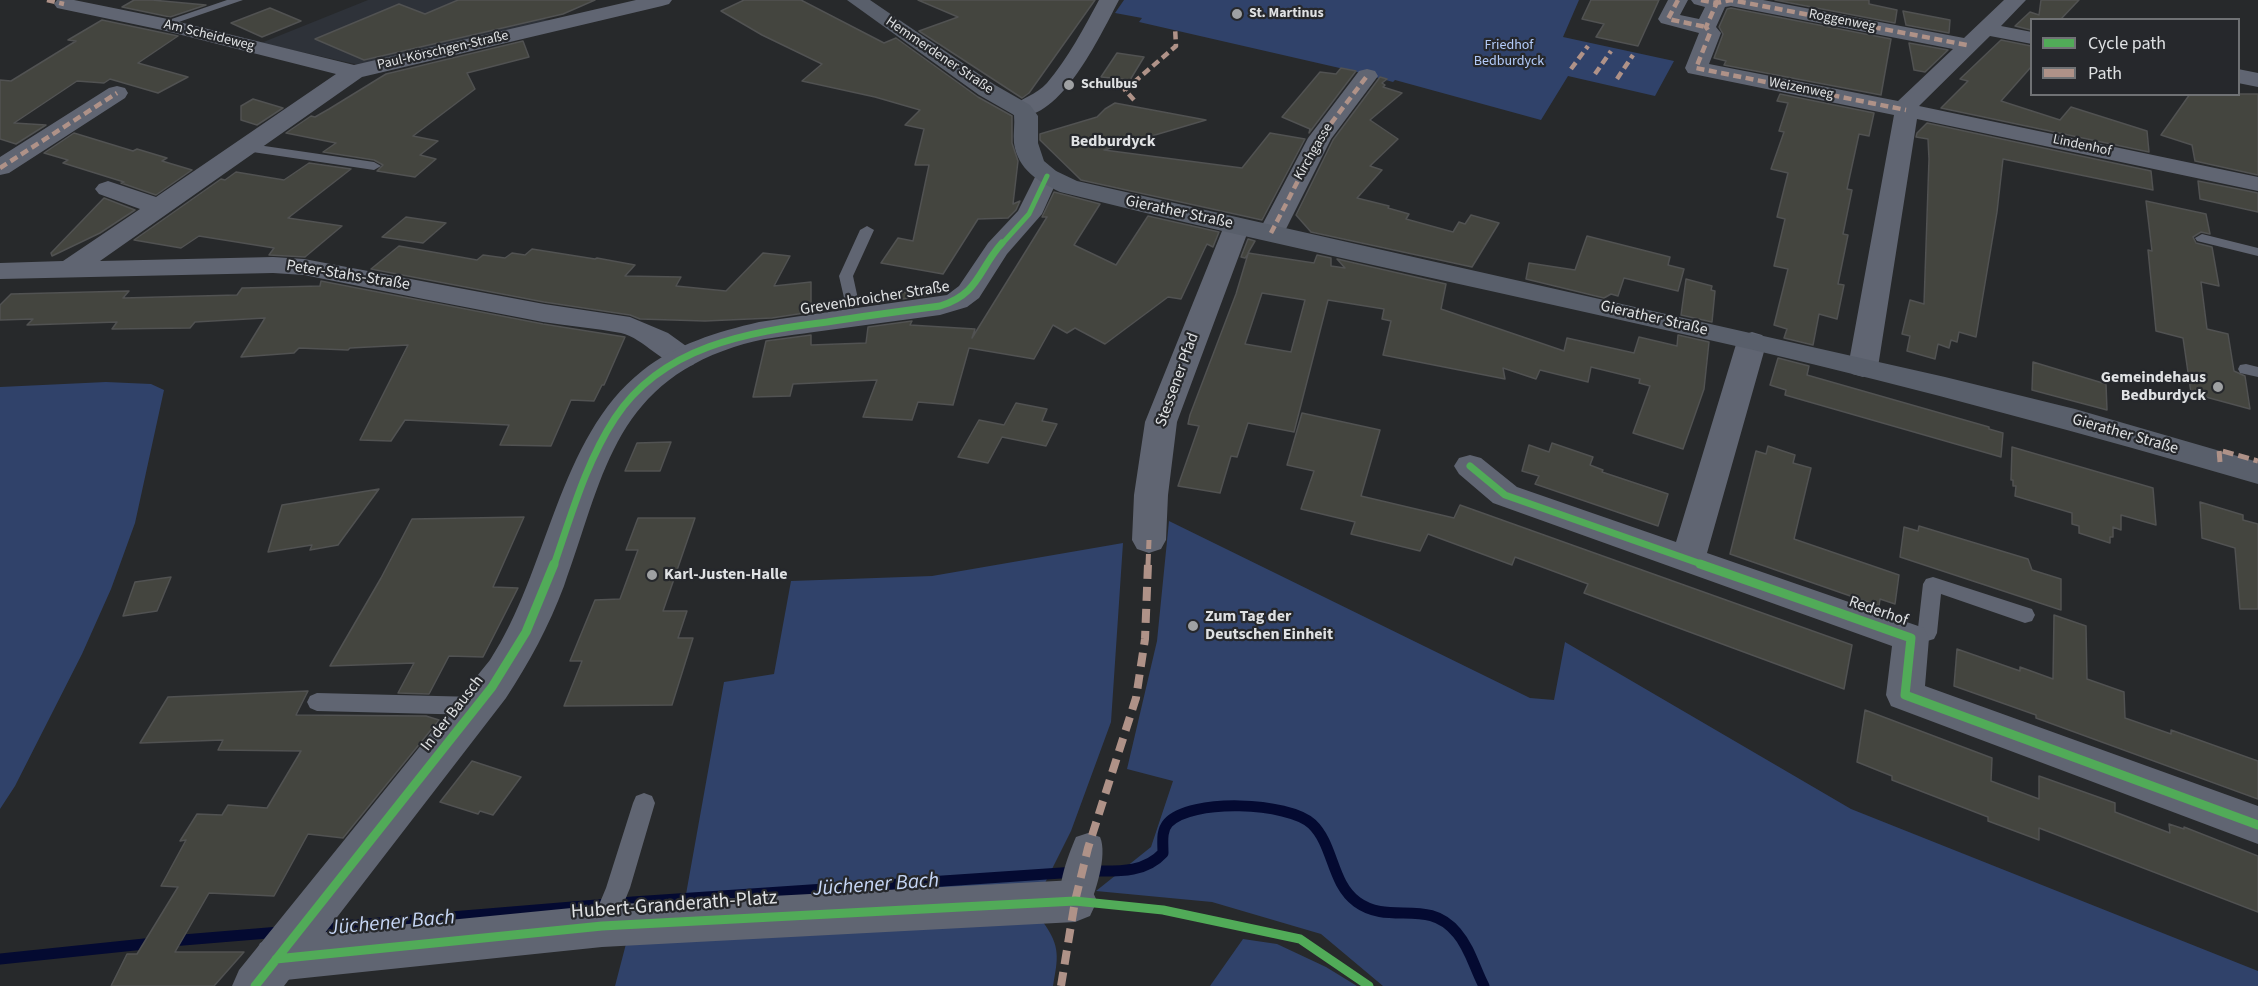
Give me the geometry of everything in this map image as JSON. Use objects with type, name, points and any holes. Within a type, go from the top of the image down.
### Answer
[{"type":"main road","name":"Hemmerdener Straße","points":[[857,0],[987,90],[1022,110]]},
{"type":"main road","points":[[1022,110],[1026,116],[1025,138],[1030,158],[1036,167],[1047,176]]},
{"type":"main road","name":"Gierather Straße","points":[[1047,176],[1087,193],[1863,367],[2029,408],[2258,472]]},
{"type":"street","name":"Paul-Körschgen-Straße","points":[[70,269],[354,72],[637,2],[662,0]]},
{"type":"street","points":[[1022,110],[1043,99],[1055,88],[1089,38],[1108,0]]},
{"type":"street","points":[[1678,0],[1668,19],[1706,27],[1712,1]]},
{"type":"street","name":"Roggenweg","points":[[1712,1],[1731,0],[1976,37],[2030,38]]},
{"type":"street","points":[[1863,367],[1906,110],[1913,96],[2016,0]]},
{"type":"street","name":"Am Scheideweg","points":[[63,4],[163,24],[354,72]]},
{"type":"street","name":"Weizenweg","points":[[1706,27],[1710,33],[1696,68],[1906,110]]},
{"type":"street","name":"Kirchgasse","points":[[1271,233],[1320,138],[1367,76]]},
{"type":"street","points":[[2240,76],[2258,80]]},
{"type":"street","points":[[4,161],[117,93]]},
{"type":"street","name":"Lindenhof","points":[[1906,110],[2258,184]]},
{"type":"street","name":"Grevenbroicher Straße","points":[[612,423],[640,387],[683,358],[714,343],[745,334],[940,306],[957,301],[969,292],[997,249],[1029,214],[1047,176]]},
{"type":"street","points":[[108,189],[159,207]]},
{"type":"street","name":"Stessener Pfad","points":[[1149,540],[1151,495],[1161,422],[1237,226]]},
{"type":"street","name":"Peter-Stahs-Straße","points":[[0,271],[273,265],[304,267],[544,313],[630,326],[658,339],[683,358]]},
{"type":"street","points":[[1688,559],[1752,341]]},
{"type":"street","name":"In der Bausch","points":[[271,965],[477,705],[521,641],[546,583],[584,482],[612,423]]},
{"type":"street","name":"Rederhof","points":[[1470,466],[1505,495],[1911,638],[1905,695],[2258,825]]},
{"type":"street","points":[[1077,892],[1088,848]]},
{"type":"street","name":"Hubert-Granderath-Platz","points":[[271,965],[609,909],[1077,892]]},
{"type":"lane","points":[[163,24],[238,0]]},
{"type":"lane","points":[[244,147],[374,166]]},
{"type":"lane","points":[[850,299],[846,276],[867,230]]},
{"type":"lane","points":[[2202,238],[2258,252]]},
{"type":"lane","points":[[1911,638],[1927,633],[1933,585],[2025,615]]},
{"type":"lane","points":[[317,702],[477,705]]},
{"type":"lane","points":[[609,909],[644,803]]},
{"type":"shaded area","points":[[368,0],[488,0],[553,22],[377,63],[355,64],[261,43]]},
{"type":"green space","name":"Friedhof Bedburdyck","points":[[1124,0],[1579,0],[1563,37],[1674,61],[1655,96],[1568,76],[1541,120],[1395,80],[1393,82],[1139,22],[1142,18],[1115,13]]},
{"type":"green space","points":[[106,382],[151,384],[164,390],[135,523],[111,589],[82,654],[15,786],[0,809],[0,387]]},
{"type":"green space","points":[[1169,521],[1530,698],[1554,700],[1565,642],[1851,809],[2258,971],[2258,986],[1383,986],[1321,934],[1212,902],[1096,891],[1151,847],[1173,781],[1127,769],[1157,641]]},
{"type":"green space","points":[[1123,543],[1111,722],[1071,831],[1040,893],[683,911],[724,682],[774,674],[791,581],[932,576]]},
{"type":"green space","points":[[1043,922],[1053,939],[1057,953],[1053,986],[615,986],[627,940]]},
{"type":"green space","points":[[1243,939],[1277,944],[1326,967],[1357,986],[1210,986]]},
{"type":"building","points":[[134,0],[206,5],[170,17],[122,7]]},
{"type":"building","points":[[458,0],[595,0],[563,14],[364,60],[315,39],[399,4],[425,14]]},
{"type":"building","points":[[744,0],[801,0],[884,43],[896,38],[978,97],[1012,116],[1012,143],[1018,161],[1013,204],[1020,201],[1016,210],[1008,218],[978,219],[943,274],[881,263],[898,238],[913,241],[929,165],[915,165],[924,129],[905,125],[920,110],[875,97],[802,81],[822,64],[762,35],[721,11]]},
{"type":"building","points":[[918,0],[1095,0],[1029,93],[1022,98],[919,31],[958,17]]},
{"type":"building","points":[[1591,0],[1659,0],[1638,46],[1596,37],[1604,24],[1582,19]]},
{"type":"building","points":[[1775,0],[1869,0],[1869,4],[1897,10],[1895,23]]},
{"type":"building","points":[[2041,0],[2079,0],[2062,18],[2030,18],[2030,30],[2015,26],[2030,12],[2039,15]]},
{"type":"building","points":[[270,8],[301,21],[262,37],[231,23]]},
{"type":"building","points":[[1727,9],[1891,39],[1881,95],[1724,65],[1726,61],[1714,58],[1723,34],[1719,27]]},
{"type":"building","points":[[1903,11],[1950,20],[1949,33],[1906,25]]},
{"type":"building","points":[[102,20],[178,36],[138,63],[188,77],[158,93],[110,79],[104,83],[77,81],[14,123],[46,125],[16,144],[0,139],[0,80],[11,81],[76,41],[68,40]]},
{"type":"building","points":[[2001,40],[2030,46],[2030,68],[2001,101],[2060,120],[2071,107],[2147,131],[2149,152],[1941,108],[1968,81],[1960,79]]},
{"type":"building","points":[[523,41],[529,57],[467,73],[475,89],[413,136],[438,141],[420,155],[436,159],[415,177],[377,171],[383,165],[374,160],[323,152],[336,143],[286,133],[311,116],[315,117],[386,74]]},
{"type":"building","points":[[1909,43],[1948,50],[1925,72],[1914,70]]},
{"type":"building","points":[[1117,53],[1144,57],[1130,80],[1101,77]]},
{"type":"building","points":[[1341,68],[1356,71],[1309,133],[1310,129],[1282,117],[1320,72],[1336,74]]},
{"type":"building","points":[[1380,77],[1387,79],[1382,83],[1385,85],[1383,87],[1402,93],[1370,120],[1398,139],[1370,166],[1382,170],[1357,198],[1409,214],[1406,219],[1453,232],[1459,222],[1465,224],[1471,215],[1499,223],[1472,267],[1311,232],[1296,215],[1333,140]]},
{"type":"building","points":[[1780,94],[1874,113],[1869,136],[1859,134],[1847,189],[1852,190],[1843,234],[1848,235],[1838,284],[1844,285],[1837,319],[1819,314],[1813,345],[1784,338],[1787,329],[1774,325],[1788,269],[1774,266],[1785,219],[1777,217],[1788,173],[1771,169],[1784,132],[1779,131],[1788,103],[1777,101]]},
{"type":"building","points":[[2258,94],[2258,175],[2195,161],[2192,145],[2161,135],[2189,96]]},
{"type":"building","points":[[253,99],[283,108],[257,125],[241,120],[241,106]]},
{"type":"building","points":[[1115,103],[1206,120],[1104,150],[1242,168],[1270,133],[1305,139],[1262,220],[1081,180],[1040,140],[1040,134],[1097,117]]},
{"type":"building","points":[[1927,123],[2151,171],[2153,190],[2003,159],[1997,212],[1976,337],[1959,332],[1957,342],[1951,340],[1949,348],[1938,344],[1935,359],[1907,351],[1910,336],[1902,334],[1910,300],[1924,304],[1929,159],[1928,139],[1916,137]]},
{"type":"building","points":[[74,133],[133,151],[137,149],[167,158],[162,161],[192,170],[156,195],[121,183],[124,182],[63,163],[68,160],[44,153]]},
{"type":"building","points":[[309,163],[351,169],[288,218],[342,226],[305,257],[269,255],[274,248],[199,236],[181,248],[134,240],[221,179],[225,180],[236,172],[284,180]]},
{"type":"building","points":[[2198,181],[2258,193],[2258,212],[2200,199]]},
{"type":"building","points":[[1054,192],[1100,204],[1074,245],[1116,265],[1148,216],[1219,232],[1213,247],[1207,244],[1181,299],[1168,297],[1105,344],[1075,328],[1067,333],[1053,325],[1034,359],[969,348],[953,405],[918,402],[912,420],[863,417],[877,380],[793,384],[790,396],[753,397],[766,341],[811,335],[811,345],[866,343],[868,327],[912,321],[910,325],[975,329],[972,338],[1047,217],[1042,217]]},
{"type":"building","points":[[104,198],[135,210],[100,233],[52,256],[51,253]]},
{"type":"building","points":[[2146,201],[2206,214],[2210,234],[2201,232],[2193,237],[2196,243],[2212,247],[2219,286],[2201,282],[2207,329],[2228,334],[2234,371],[2245,376],[2250,409],[2191,393],[2183,338],[2156,331],[2148,250],[2152,251]]},
{"type":"building","points":[[406,217],[446,223],[423,243],[382,237]]},
{"type":"building","points":[[1587,236],[1670,257],[1668,265],[1684,269],[1678,291],[1624,278],[1618,296],[1611,294],[1604,298],[1526,279],[1529,263],[1575,270]]},
{"type":"building","points":[[1248,239],[1255,241],[1248,253],[1314,263],[1317,255],[1331,258],[1331,266],[1345,268],[1337,259],[1446,284],[1441,309],[1564,351],[1567,338],[1634,353],[1639,337],[1677,346],[1678,335],[1709,342],[1704,389],[1683,449],[1633,433],[1650,386],[1639,383],[1640,379],[1591,367],[1588,382],[1540,370],[1536,379],[1503,368],[1505,379],[1383,355],[1391,321],[1382,319],[1384,309],[1328,300],[1294,432],[1248,423],[1237,457],[1231,456],[1220,493],[1178,486],[1199,426],[1188,424],[1190,415],[1236,294],[1248,254],[1245,258],[1241,257]],"holes":[[[1262,293],[1305,300],[1291,352],[1245,344]]]},
{"type":"building","points":[[399,246],[477,260],[483,255],[505,258],[512,253],[525,255],[532,249],[635,265],[625,276],[681,277],[676,286],[726,291],[763,253],[790,256],[774,286],[811,282],[811,312],[772,318],[705,321],[640,319],[630,315],[544,302],[371,269]]},
{"type":"building","points":[[1686,279],[1712,286],[1711,290],[1715,291],[1712,322],[1681,315]]},
{"type":"building","points":[[321,281],[543,324],[625,337],[604,385],[594,401],[571,400],[551,446],[500,445],[509,425],[405,420],[391,441],[360,440],[408,345],[350,348],[348,350],[299,348],[294,353],[241,357],[265,318],[195,322],[190,328],[112,329],[117,322],[27,325],[33,319],[0,320],[0,305],[11,294],[129,291],[123,298],[237,295],[242,288],[320,286]]},
{"type":"building","points":[[934,288],[929,295],[869,304],[867,298]]},
{"type":"building","points":[[1778,358],[1809,366],[1807,375],[2003,433],[2001,457],[1785,395],[1786,390],[1770,385]]},
{"type":"building","points":[[2033,362],[2106,384],[2107,410],[2032,390]]},
{"type":"building","points":[[1016,403],[1047,409],[1042,421],[1057,424],[1046,446],[1002,437],[988,463],[958,457],[979,420],[1004,425]]},
{"type":"building","points":[[1302,413],[1380,430],[1361,496],[1454,518],[1460,505],[1852,645],[1844,689],[1584,593],[1588,584],[1515,557],[1512,565],[1428,534],[1420,551],[1351,534],[1355,522],[1301,509],[1314,471],[1287,465]]},
{"type":"building","points":[[671,442],[660,471],[625,471],[637,443]]},
{"type":"building","points":[[1552,443],[1593,457],[1590,465],[1603,470],[1602,472],[1668,494],[1658,526],[1535,484],[1539,476],[1522,471],[1529,445],[1549,452]]},
{"type":"building","points":[[1768,446],[1795,455],[1793,463],[1811,468],[1794,539],[1899,575],[1895,604],[1880,599],[1879,606],[1730,554],[1756,451],[1766,454]]},
{"type":"building","points":[[2012,447],[2153,488],[2156,525],[2121,515],[2121,530],[2113,527],[2113,537],[2110,537],[2110,543],[2079,533],[2079,526],[2072,524],[2072,513],[2015,496],[2016,486],[2013,486],[2013,480],[2011,480]]},
{"type":"building","points":[[379,489],[338,545],[310,550],[312,545],[268,552],[282,505]]},
{"type":"building","points":[[2200,502],[2243,515],[2243,520],[2258,524],[2258,609],[2240,609],[2235,548],[2202,538]]},
{"type":"building","points":[[524,517],[493,587],[518,588],[483,657],[449,656],[429,694],[398,693],[414,663],[330,666],[412,519]]},
{"type":"building","points":[[638,518],[695,518],[663,611],[687,611],[678,638],[693,638],[672,705],[564,706],[582,661],[570,661],[595,600],[620,599],[638,550],[626,550]]},
{"type":"building","points":[[1919,526],[2028,559],[2032,570],[2061,579],[2061,610],[1900,557],[1904,527],[1918,531]]},
{"type":"building","points":[[171,577],[157,611],[123,616],[135,582]]},
{"type":"building","points":[[2054,615],[2086,626],[2087,679],[2124,692],[2125,718],[2171,734],[2171,730],[2258,761],[2258,799],[1954,686],[1957,649],[2020,671],[2020,667],[2053,679]]},
{"type":"building","points":[[308,691],[296,715],[426,716],[439,720],[343,838],[308,834],[274,896],[209,893],[175,952],[244,952],[214,986],[111,986],[127,954],[137,954],[178,887],[161,886],[186,840],[180,841],[197,814],[222,815],[228,805],[267,808],[301,751],[218,750],[223,740],[140,743],[168,697]]},
{"type":"building","points":[[1865,710],[1992,758],[1991,781],[2039,799],[2039,776],[2115,803],[2115,812],[2170,833],[2169,824],[2184,829],[2184,827],[2258,856],[2258,912],[2039,828],[2039,840],[1988,821],[1988,817],[1892,780],[1892,776],[1857,762]]},
{"type":"building","points":[[472,761],[521,777],[493,815],[480,811],[478,814],[440,802]]},
{"type":"waterway","name":"Jüchener Bach","points":[[1089,871],[1129,870],[1147,865],[1163,853],[1163,833],[1166,826],[1180,815],[1197,810],[1240,806],[1283,811],[1312,824],[1325,842],[1342,885],[1357,902],[1382,912],[1434,916],[1446,922],[1465,945],[1484,986]]},
{"type":"waterway","name":"Jüchener Bach","points":[[318,928],[633,902],[1076,872]]},
{"type":"waterway","name":"Jüchener Bach","points":[[171,941],[280,932]]},
{"type":"waterway","name":"Jüchener Bach","points":[[0,959],[154,943]]},
{"type":"marked path","points":[[47,0],[64,4]]},
{"type":"marked path","points":[[1678,0],[1668,19],[1706,27]]},
{"type":"marked path","points":[[1701,0],[1716,3],[1731,0],[1967,45]]},
{"type":"marked path","points":[[1718,0],[1706,27],[1710,33],[1696,68],[1906,110]]},
{"type":"marked path","points":[[1134,100],[1125,90],[1176,46],[1175,27]]},
{"type":"marked path","points":[[1571,69],[1588,46]]},
{"type":"marked path","points":[[1595,74],[1611,51]]},
{"type":"marked path","points":[[1617,79],[1633,55]]},
{"type":"marked path","points":[[1271,233],[1320,138],[1367,76]]},
{"type":"marked path","points":[[0,168],[117,93]]},
{"type":"marked path","points":[[2220,462],[2219,450],[2258,461]]},
{"type":"marked path","points":[[1061,986],[1075,901],[1088,848],[1136,698],[1145,639],[1149,540]]},
{"type":"cycle path","points":[[255,986],[468,718],[514,654],[536,610],[580,493],[609,426],[639,389],[686,356],[740,335],[940,306],[957,301],[969,292],[997,249],[1029,214],[1047,176]]},
{"type":"cycle path","points":[[1470,466],[1505,495],[1911,638],[1905,695],[2258,825]]},
{"type":"cycle path","points":[[276,959],[602,926],[1075,901],[1163,910],[1300,939],[1369,986]]},
{"type":"place","name":"St. Martinus","points":[[1237,14]]},
{"type":"place","name":"Schulbus","points":[[1069,85]]},
{"type":"place","name":"Gemeindehaus Bedburdyck","points":[[2218,387]]},
{"type":"place","name":"Karl-Justen-Halle","points":[[652,575]]},
{"type":"place","name":"Zum Tag der Deutschen Einheit","points":[[1193,626]]},
{"type":"district","name":"Bedburdyck","points":[[1113,142]]}]
